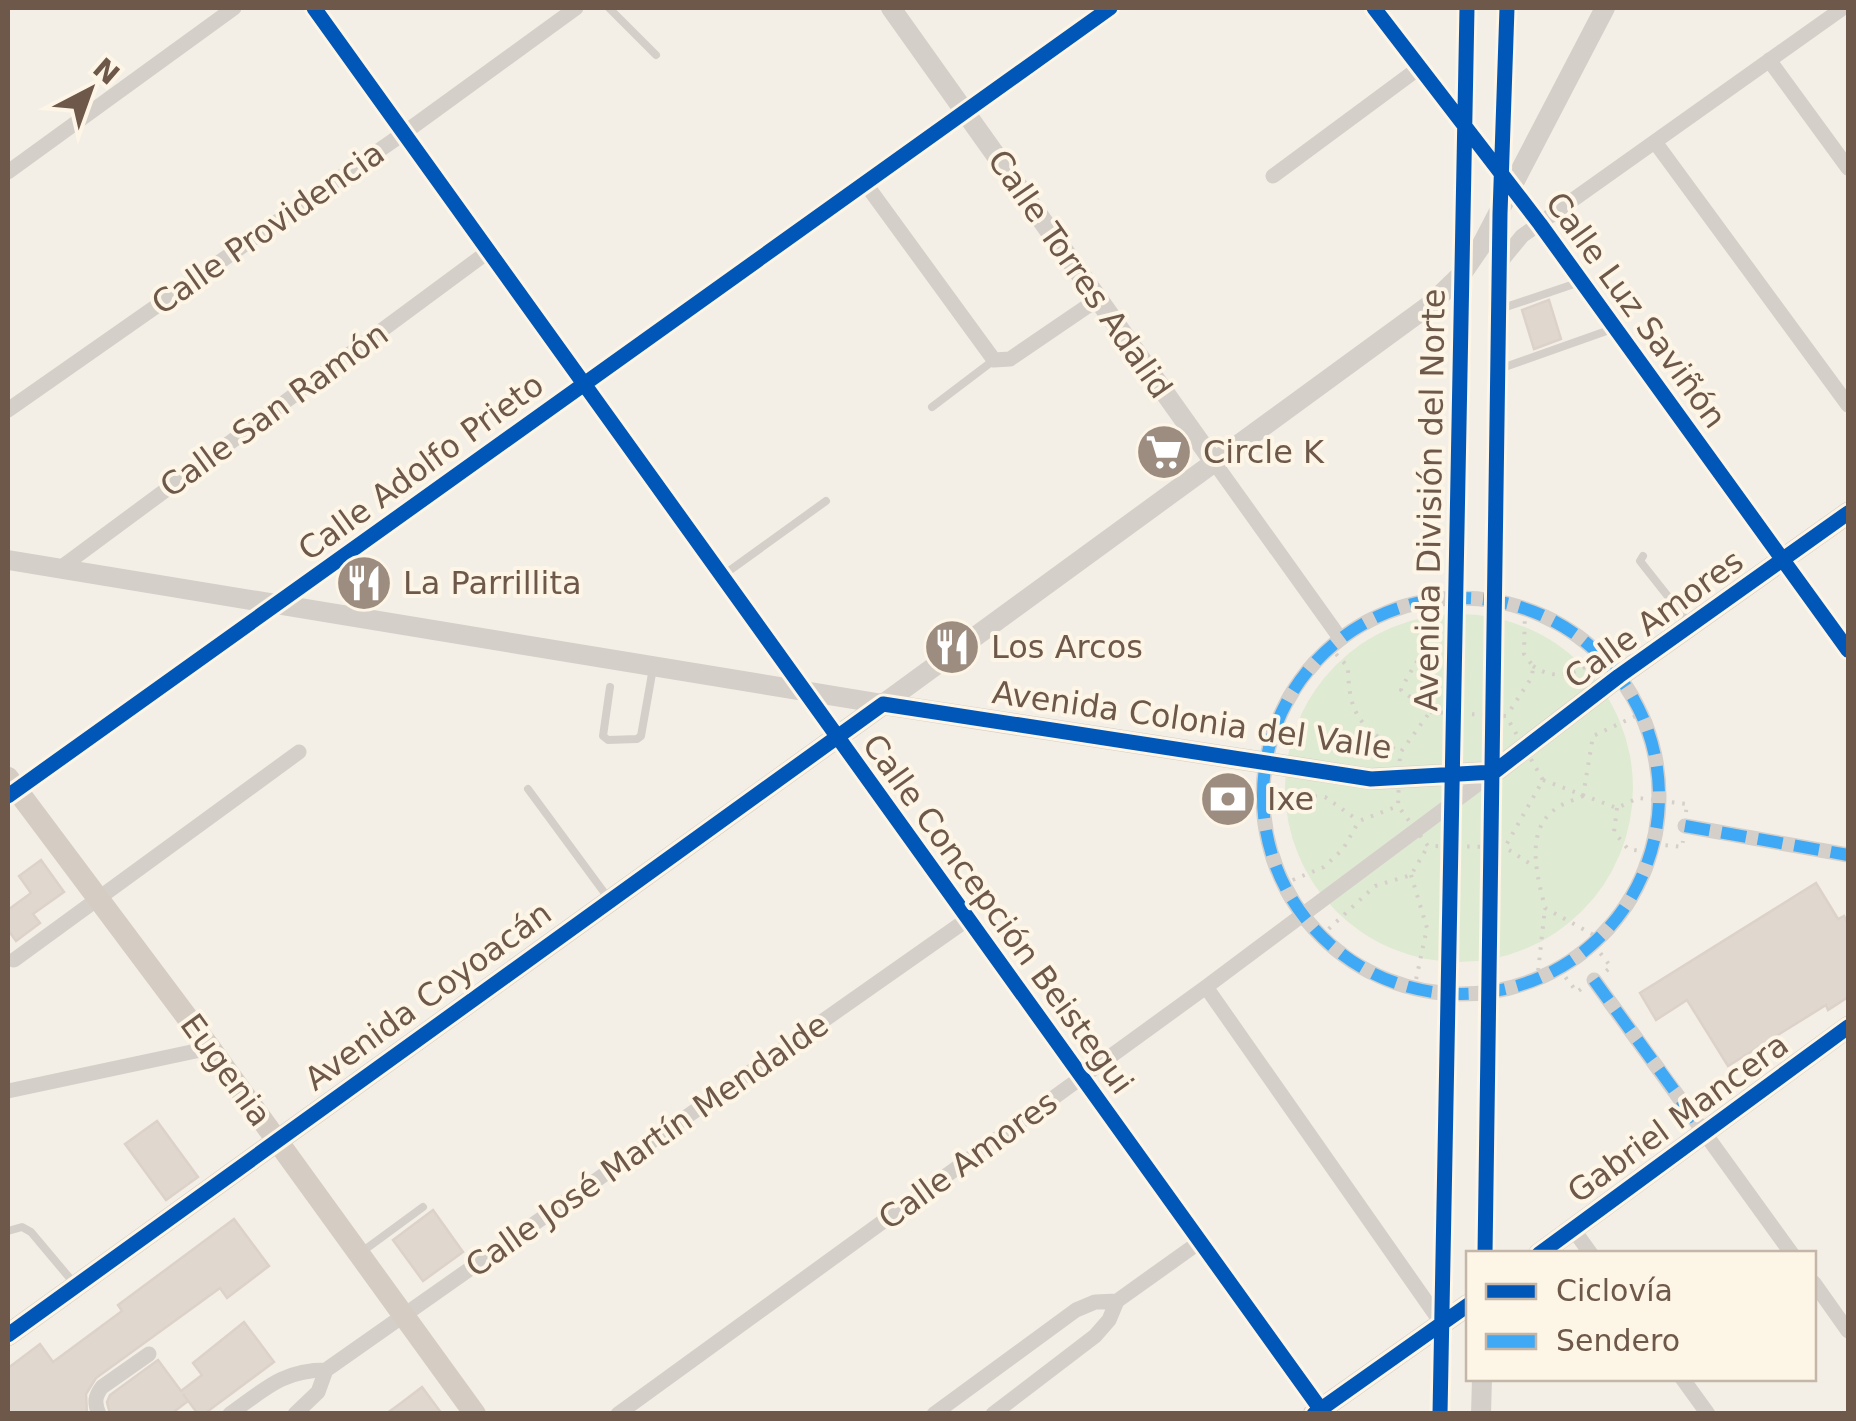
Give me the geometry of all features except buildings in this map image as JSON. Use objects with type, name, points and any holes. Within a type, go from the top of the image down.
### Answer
[{"type":"main road","name":"Calle Amores","points":[[1494,772],[1620,676],[1848,513]]},
{"type":"main road","name":"Avenida Coyoacán","points":[[10,1330],[883,704]]},
{"type":"main road","name":"Avenida Colonia del Valle","points":[[883,704],[1371,778],[1494,772]]},
{"type":"main road","name":"Eugenia","points":[[10,788],[210,1048],[476,1414]]},
{"type":"main road","name":"Gabriel Mancera","points":[[1544,1251],[1848,1027]]},
{"type":"main road","points":[[1319,1412],[1466,1306]]},
{"type":"street","points":[[8,172],[234,8]]},
{"type":"street","name":"Calle Concepción Beistegui","points":[[314,8],[1201,1241],[1319,1412]]},
{"type":"street","name":"Calle Providencia","points":[[8,410],[576,8]]},
{"type":"street","name":"Calle Torres Adalid","points":[[890,8],[1214,462],[1334,642]]},
{"type":"street","name":"Calle Adolfo Prieto","points":[[10,788],[276,604],[1110,8]]},
{"type":"street","name":"Calle Luz Saviñón","points":[[1374,8],[1540,224],[1848,650]]},
{"type":"street","name":"Avenida División del Norte","points":[[1440,1414],[1466,8]]},
{"type":"street","name":"Avenida División del Norte","points":[[1486,1251],[1499,264],[1500,214],[1507,181],[1507,8]]},
{"type":"street","points":[[1507,181],[1605,8]]},
{"type":"street","points":[[1499,264],[1522,236],[1833,10]]},
{"type":"street","points":[[1769,60],[1848,168]]},
{"type":"street","points":[[1273,176],[1420,68]]},
{"type":"street","points":[[1655,142],[1848,405]]},
{"type":"street","points":[[865,183],[994,360],[1010,359],[1098,299]]},
{"type":"street","points":[[1500,214],[1521,226],[1540,224]]},
{"type":"street","name":"Avenida Coyoacán","points":[[883,704],[1431,304],[1461,275],[1500,214]]},
{"type":"street","name":"Calle San Ramón","points":[[59,569],[489,251]]},
{"type":"street","name":"Avenida Colonia del Valle","points":[[8,560],[883,704]]},
{"type":"street","points":[[1456,597],[1496,600],[1566,628],[1620,676],[1642,713],[1656,756],[1660,800],[1654,848],[1632,900],[1601,939],[1578,958],[1537,981],[1490,993],[1446,994],[1414,989],[1364,969],[1321,936],[1302,915],[1283,884],[1267,840],[1262,794],[1265,762],[1278,719],[1299,680],[1334,642],[1375,616],[1414,603],[1456,597]]},
{"type":"street","points":[[14,960],[299,752]]},
{"type":"street","name":"Calle Amores","points":[[618,1414],[1206,987],[1494,772]]},
{"type":"street","points":[[1685,826],[1848,854]]},
{"type":"street","name":"Calle José Martín Mendalde","points":[[230,1414],[278,1380],[302,1370],[326,1370],[968,919]]},
{"type":"street","points":[[1594,980],[1790,1251]]},
{"type":"street","points":[[1206,987],[1442,1324]]},
{"type":"street","points":[[8,1091],[210,1048]]},
{"type":"street","points":[[1573,1228],[1590,1251]]},
{"type":"street","points":[[992,1414],[1095,1336],[1109,1320],[1117,1301],[1201,1241]]},
{"type":"street","points":[[1816,1285],[1848,1330]]},
{"type":"street","points":[[934,1414],[1076,1310],[1095,1302],[1117,1301]]},
{"type":"street","points":[[99,1414],[96,1394],[149,1354]]},
{"type":"street","name":"Calle José Martín Mendalde","points":[[294,1414],[318,1392],[326,1370]]},
{"type":"street","points":[[1481,1414],[1482,1381]]},
{"type":"street","points":[[1684,1381],[1708,1414]]},
{"type":"lane","points":[[609,8],[656,55]]},
{"type":"lane","points":[[1499,309],[1582,282]]},
{"type":"lane","points":[[1498,369],[1615,328]]},
{"type":"lane","points":[[932,407],[994,360]]},
{"type":"lane","points":[[722,576],[826,501]]},
{"type":"lane","points":[[1644,556],[1640,561],[1691,625]]},
{"type":"lane","points":[[610,687],[603,736],[608,740],[637,739],[641,736],[653,668]]},
{"type":"lane","points":[[528,788],[609,899]]},
{"type":"lane","points":[[360,1253],[423,1207]]},
{"type":"lane","points":[[8,1231],[22,1227],[31,1232],[76,1285]]},
{"type":"path","points":[[1414,603],[1426,623],[1427,639],[1402,690],[1430,712]]},
{"type":"path","points":[[1524,608],[1524,654],[1543,674],[1581,672],[1602,656]]},
{"type":"path","points":[[1334,642],[1348,667],[1348,687],[1361,724],[1400,753]]},
{"type":"path","points":[[1506,716],[1532,677],[1533,666]]},
{"type":"path","points":[[1583,796],[1593,736],[1642,713]]},
{"type":"path","points":[[1542,780],[1617,808],[1638,798],[1687,804],[1682,847],[1628,849],[1614,832],[1617,808]]},
{"type":"path","points":[[1262,794],[1325,797],[1360,821]]},
{"type":"path","points":[[1537,981],[1544,908],[1536,868],[1536,836],[1552,810],[1583,796]]},
{"type":"path","points":[[1283,884],[1324,868],[1343,849],[1360,821],[1398,806]]},
{"type":"path","points":[[1321,936],[1375,886],[1411,875],[1428,846]]},
{"type":"path","points":[[1505,847],[1536,868]]},
{"type":"path","points":[[1411,875],[1428,928],[1414,989]]},
{"type":"path","points":[[1544,908],[1601,939]]},
{"type":"green space","points":[[1442,614],[1476,614],[1510,621],[1541,634],[1570,653],[1594,677],[1613,706],[1626,737],[1633,788],[1626,839],[1613,870],[1594,899],[1570,923],[1541,942],[1510,955],[1476,962],[1442,962],[1408,955],[1377,942],[1348,923],[1324,899],[1305,870],[1292,839],[1285,805],[1285,771],[1292,737],[1305,706],[1324,677],[1348,653],[1377,634],[1408,621]]},
{"type":"marked path","points":[[1461,598],[1500,601],[1537,613],[1571,631],[1601,656],[1626,686],[1644,720],[1656,757],[1659,796],[1656,835],[1644,872],[1626,906],[1601,936],[1571,961],[1537,979],[1500,991],[1461,994],[1422,991],[1385,979],[1351,961],[1321,936],[1296,906],[1278,872],[1266,835],[1263,796],[1266,757],[1278,720],[1296,686],[1321,656],[1351,631],[1385,613],[1422,601],[1461,598]]},
{"type":"marked path","points":[[1685,826],[1848,855]]},
{"type":"marked path","points":[[1594,980],[1705,1133]]},
{"type":"cycle path","points":[[314,8],[1324,1414]]},
{"type":"cycle path","points":[[8,796],[1110,8]]},
{"type":"cycle path","points":[[1374,8],[1540,224],[1848,650]]},
{"type":"cycle path","points":[[1440,1414],[1467,8]]},
{"type":"cycle path","points":[[1485,1251],[1500,214],[1507,8]]},
{"type":"cycle path","points":[[8,1335],[883,704],[1371,779],[1494,772],[1619,676],[1848,513]]},
{"type":"cycle path","points":[[1543,1251],[1848,1027]]},
{"type":"cycle path","points":[[1314,1414],[1466,1306]]},
{"type":"place","name":"Circle K","points":[[1164,452]]},
{"type":"place","name":"La Parrillita","points":[[364,583]]},
{"type":"place","name":"Los Arcos","points":[[952,647]]},
{"type":"place","name":"Ixe","points":[[1228,799]]}]
